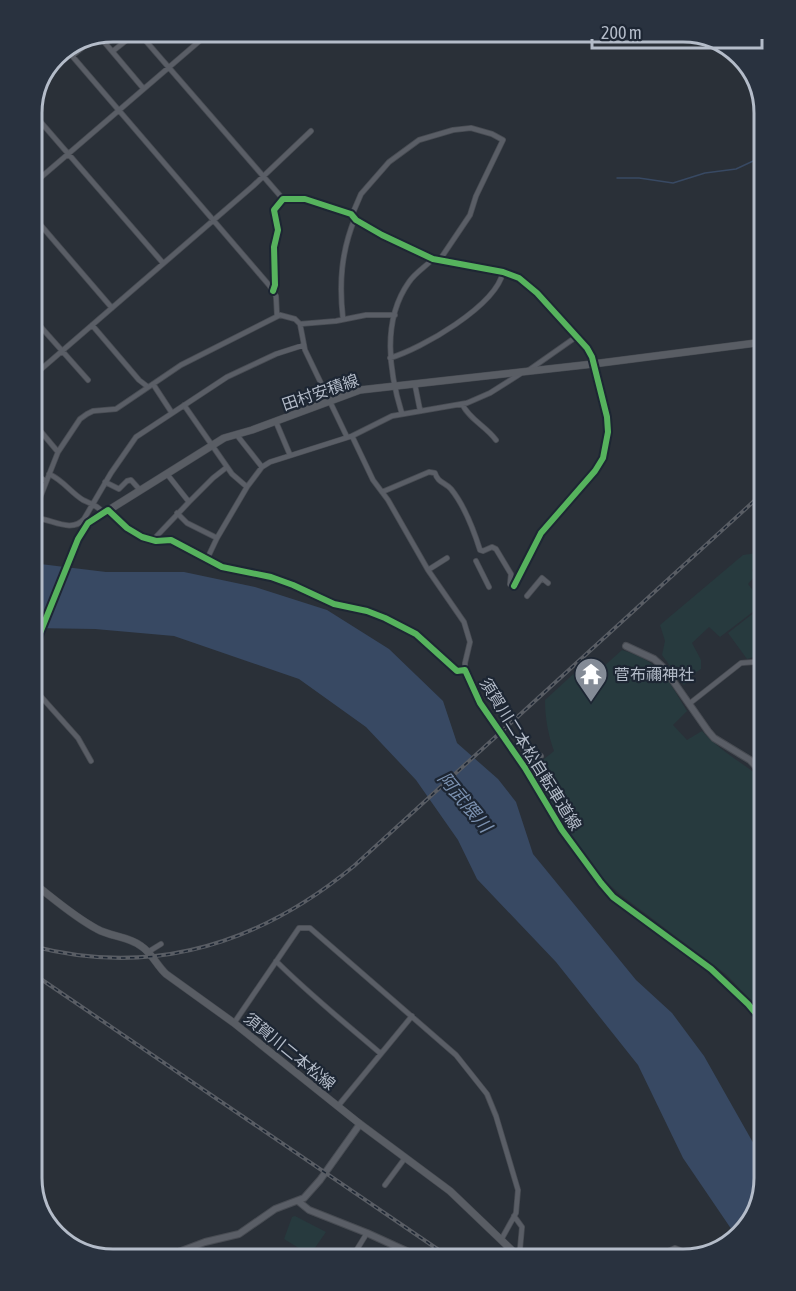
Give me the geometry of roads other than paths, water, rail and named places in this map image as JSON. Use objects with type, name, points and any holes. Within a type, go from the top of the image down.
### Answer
[{"type":"main road","name":"田村安積線","points":[[42,629],[85,526],[212,444],[236,434],[276,422],[360,390],[754,343]]},
{"type":"main road","name":"須賀川二本松線","points":[[42,889],[95,928],[114,937],[130,940],[148,952],[166,974],[234,1023],[360,1124],[450,1191],[511,1249]]},
{"type":"street","points":[[113,51],[125,42]]},
{"type":"street","points":[[147,42],[283,199],[304,200],[353,217],[382,235],[433,259],[503,272],[519,278],[529,284],[589,351],[608,426],[603,458],[595,471],[541,533],[512,585],[511,574],[496,549],[492,547],[480,550],[463,510],[450,488],[439,482],[435,473],[429,472],[382,492]]},
{"type":"street","points":[[42,176],[198,42]]},
{"type":"street","points":[[105,43],[143,88]]},
{"type":"street","points":[[76,53],[72,56],[273,291]]},
{"type":"street","points":[[42,124],[163,263]]},
{"type":"street","points":[[343,319],[340,291],[342,265],[358,199],[390,162],[419,140],[466,128],[496,136],[503,140],[476,196],[470,215],[439,261]]},
{"type":"street","points":[[42,368],[263,176],[311,131]]},
{"type":"street","points":[[277,315],[273,291],[275,285],[274,247],[278,230],[273,213],[283,199]]},
{"type":"street","points":[[42,227],[112,308]]},
{"type":"street","points":[[402,414],[390,358],[390,337],[395,315],[409,281],[433,259]]},
{"type":"street","points":[[390,358],[433,338],[475,311],[502,277],[503,272]]},
{"type":"street","points":[[42,492],[58,452],[83,416],[93,411],[116,409],[181,365],[277,315],[295,319],[300,324],[304,345],[329,402],[373,480],[466,627],[470,642],[465,670]]},
{"type":"street","points":[[300,324],[366,315],[395,315]]},
{"type":"street","points":[[92,325],[139,380],[151,385],[172,413]]},
{"type":"street","points":[[42,329],[88,380]]},
{"type":"street","points":[[207,559],[217,538],[262,467],[290,455],[350,437],[381,420],[420,410],[462,404],[490,393],[576,337]]},
{"type":"street","points":[[42,519],[75,526],[82,522],[105,482],[136,437],[233,374],[276,354],[304,345]]},
{"type":"street","points":[[415,385],[420,410]]},
{"type":"street","points":[[462,404],[469,416],[496,440]]},
{"type":"street","points":[[184,405],[232,474],[248,487]]},
{"type":"street","points":[[276,422],[290,455]]},
{"type":"street","points":[[42,433],[58,452]]},
{"type":"street","points":[[236,434],[262,467]]},
{"type":"street","points":[[153,540],[213,477],[227,467]]},
{"type":"street","points":[[49,474],[60,478],[81,499],[100,508],[104,513]]},
{"type":"street","points":[[167,474],[189,502]]},
{"type":"street","points":[[42,479],[46,481]]},
{"type":"street","points":[[105,482],[118,489],[131,480],[141,490]]},
{"type":"street","points":[[177,513],[188,524],[217,538]]},
{"type":"street","points":[[428,570],[447,558]]},
{"type":"street","points":[[476,561],[489,587]]},
{"type":"street","points":[[527,596],[542,578],[548,583]]},
{"type":"street","points":[[626,646],[654,659],[664,668],[714,738],[754,764]]},
{"type":"street","points":[[689,704],[743,662],[754,662]]},
{"type":"street","points":[[42,696],[78,738],[91,761]]},
{"type":"street","points":[[525,768],[541,756]]},
{"type":"street","points":[[234,1023],[300,928],[308,926],[456,1055],[479,1082],[490,1101],[517,1182],[518,1199],[514,1216],[501,1239]]},
{"type":"street","points":[[148,952],[161,944]]},
{"type":"street","points":[[276,961],[337,1018],[380,1053]]},
{"type":"street","points":[[338,1106],[412,1016]]},
{"type":"street","points":[[185,1249],[239,1234],[275,1209],[297,1201],[308,1194],[360,1124]]},
{"type":"street","points":[[385,1185],[405,1158]]},
{"type":"street","points":[[297,1201],[309,1210],[402,1249]]},
{"type":"street","points":[[514,1216],[522,1227],[520,1249]]},
{"type":"street","points":[[357,1249],[367,1233]]},
{"type":"water","name":"阿武隈川","points":[[42,564],[106,572],[184,572],[255,587],[327,610],[389,649],[443,701],[457,743],[498,779],[516,802],[533,854],[636,980],[672,1013],[704,1056],[754,1144],[752,1196],[749,1205],[733,1228],[731,1229],[683,1158],[638,1065],[556,962],[477,879],[458,840],[416,780],[366,727],[299,679],[174,636],[95,629],[42,628]]},
{"type":"waterway","points":[[617,178],[639,178],[673,183],[705,173],[736,169],[754,161]]},
{"type":"railway","points":[[42,948],[77,955],[120,958],[162,955],[203,947],[242,934],[281,916],[318,893],[354,866],[754,501]]},
{"type":"railway","points":[[42,980],[437,1249]]},
{"type":"place","name":"菅布禰神社","points":[[591,703]]}]
